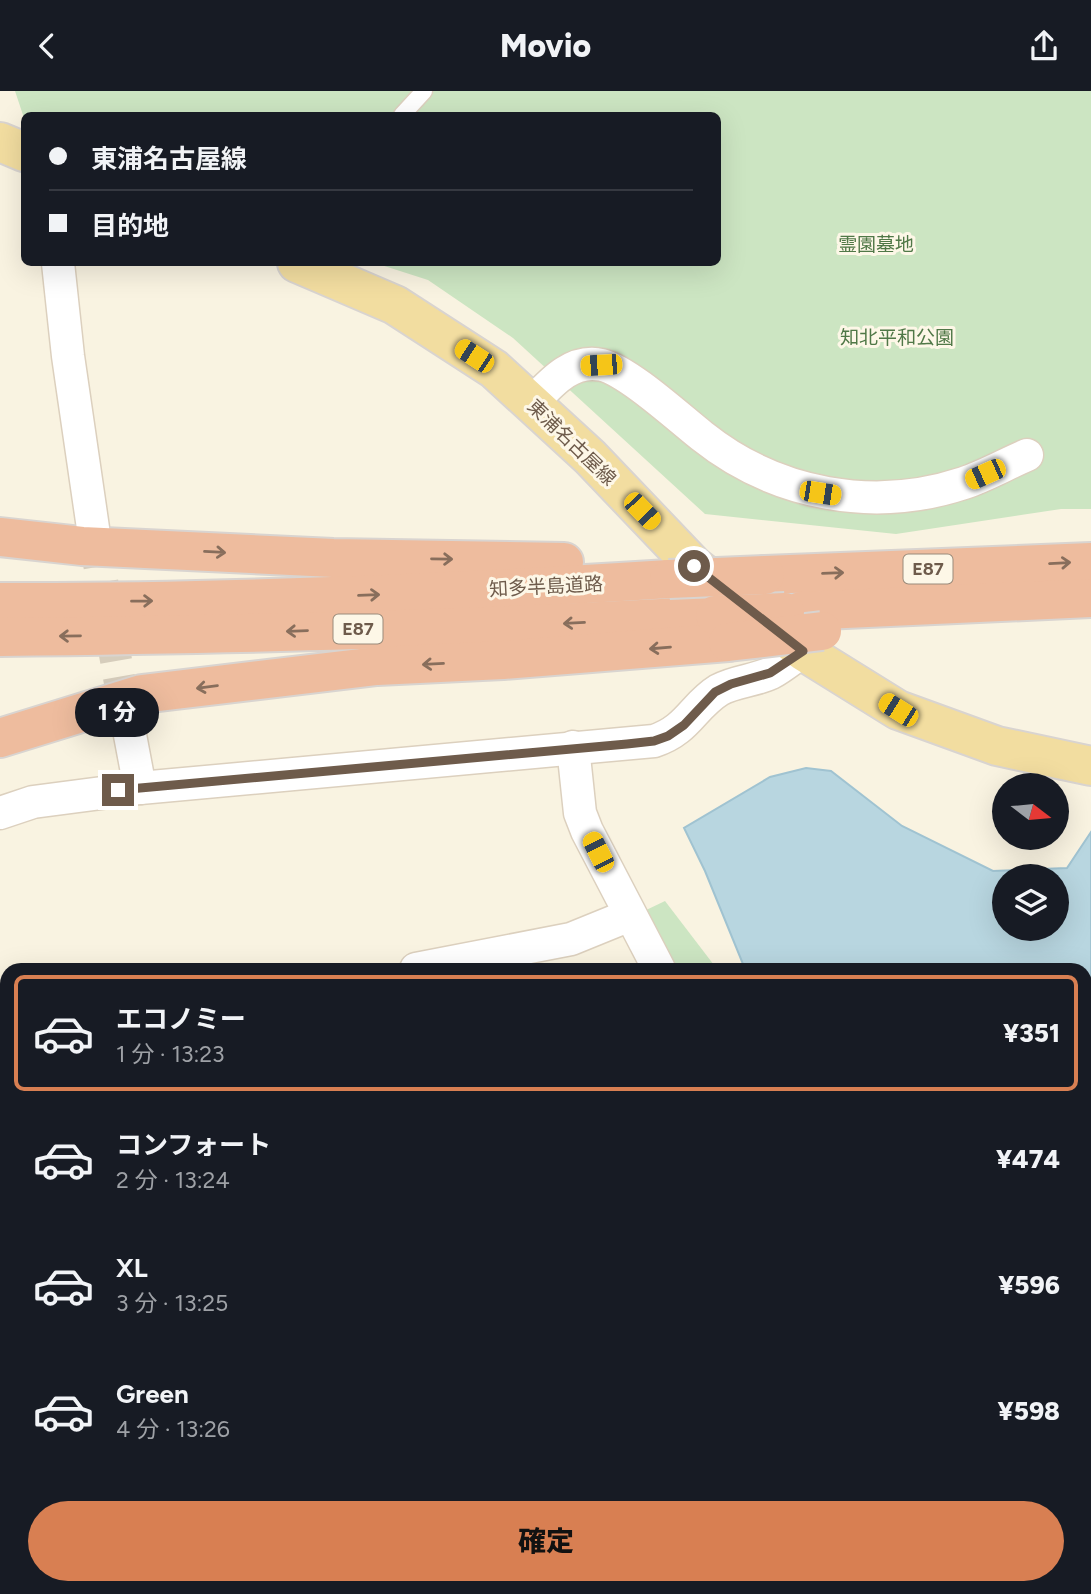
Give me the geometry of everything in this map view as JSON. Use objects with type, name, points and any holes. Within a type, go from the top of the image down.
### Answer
[{"type":"highway","points":[[0,537],[82,545],[333,558],[562,561],[651,580]]},
{"type":"highway","name":"知多半島道路","points":[[0,602],[389,594],[1091,562]]},
{"type":"highway","name":"知多半島道路","points":[[0,637],[567,623],[809,631],[991,603],[1091,598]]},
{"type":"highway","points":[[0,738],[142,694],[377,666],[517,659],[722,628]]},
{"type":"main road","points":[[0,142],[21,151]]},
{"type":"main road","name":"東浦名古屋線","points":[[320,267],[395,305],[494,369],[590,457],[694,566],[809,631],[898,710],[997,746],[1091,766]]},
{"type":"street","points":[[58,266],[68,356],[94,535]]},
{"type":"street","points":[[531,404],[561,373],[582,366],[601,365],[621,373],[742,464],[820,493],[856,498],[892,499],[964,484],[1027,455]]},
{"type":"street","points":[[0,813],[33,802],[140,788],[654,741],[668,736],[684,725],[715,692],[731,684],[770,673],[809,631]]},
{"type":"street","points":[[130,735],[140,788]]},
{"type":"street","points":[[573,747],[580,813],[656,963]]},
{"type":"street","points":[[447,963],[571,939],[630,915]]},
{"type":"lane","points":[[405,112],[424,91]]},
{"type":"green space","name":"知北平和公園","points":[[15,91],[1091,91],[1091,509],[1061,509],[896,534],[705,514],[513,338],[428,280],[384,266],[721,266],[721,112],[22,112]]},
{"type":"green space","points":[[665,901],[712,963],[670,963],[642,912]]},
{"type":"water","points":[[806,768],[831,771],[902,826],[992,871],[992,941],[1069,941],[1069,865],[1091,832],[1091,963],[743,963],[705,871],[684,828],[770,777]]},
{"type":"tunnel","points":[[94,535],[127,723]]},
{"type":"route","points":[[118,790],[627,744],[654,741],[668,736],[684,725],[715,692],[731,684],[770,673],[803,651],[694,566]]},
{"type":"park label","name":"霊園墓地","points":[[876,244]]}]
